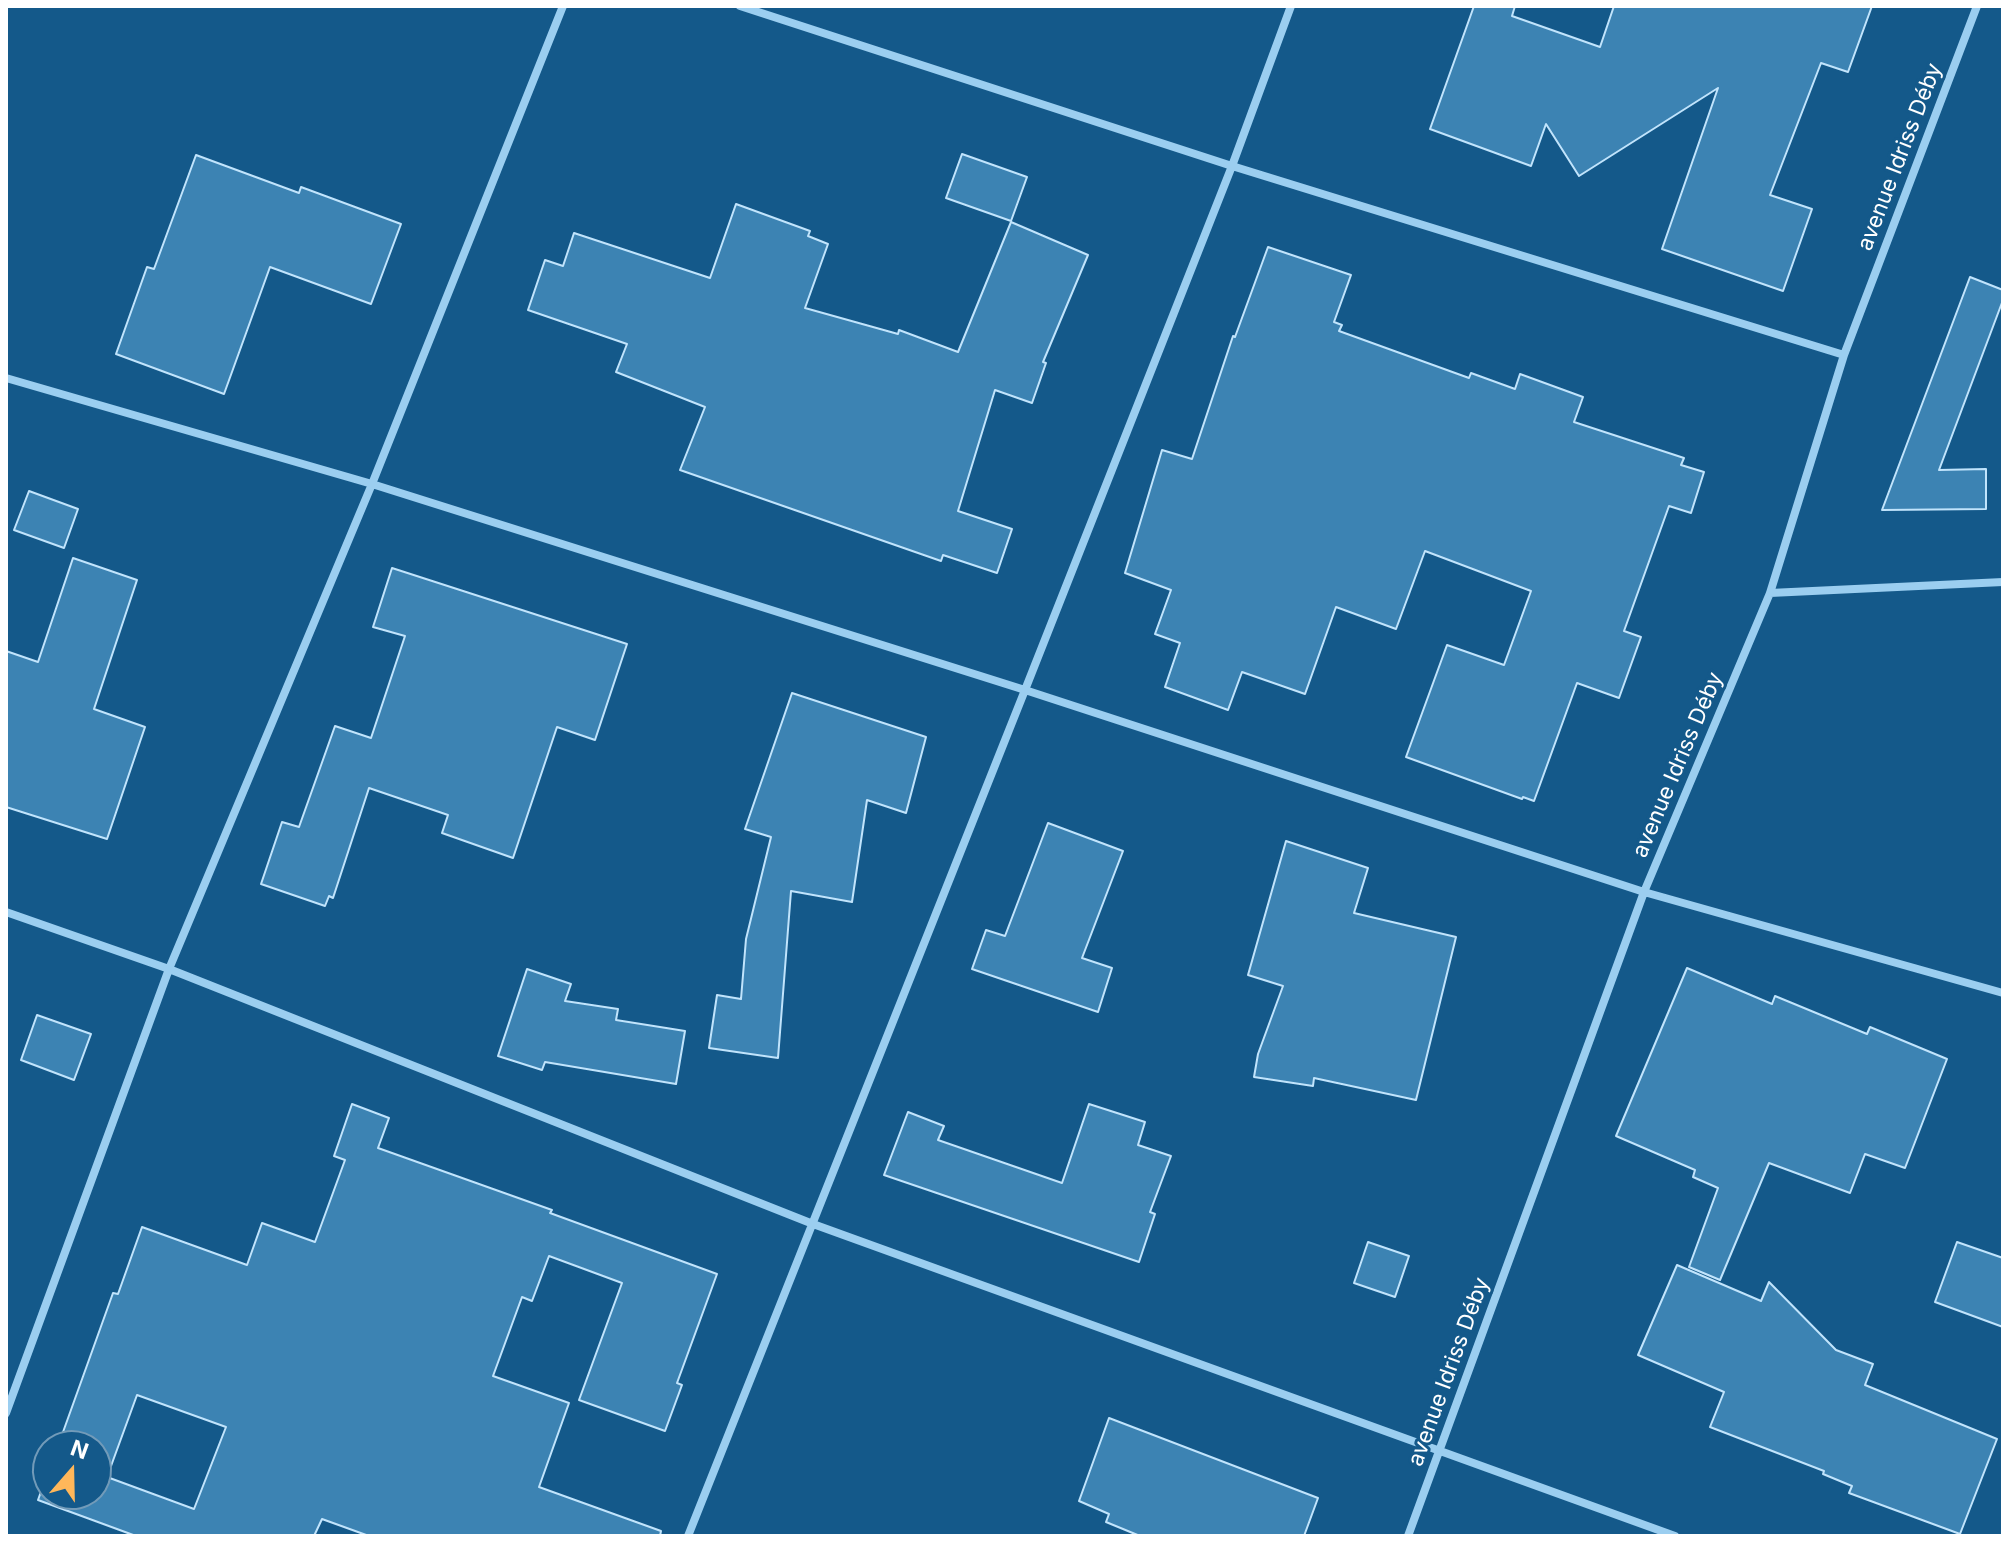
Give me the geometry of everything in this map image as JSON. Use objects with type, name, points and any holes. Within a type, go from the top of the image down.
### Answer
[{"type":"street","points":[[6,1413],[169,969],[372,484],[563,6]]},
{"type":"street","points":[[740,6],[1232,166],[1844,355]]},
{"type":"street","points":[[688,1536],[1232,166],[1291,6]]},
{"type":"street","name":"avenue Idriss Déby","points":[[1408,1536],[1644,892],[1770,593],[1844,355],[1977,6]]},
{"type":"street","points":[[6,378],[372,484],[1025,690],[1644,892],[2003,993]]},
{"type":"street","points":[[1770,593],[2003,582]]},
{"type":"street","points":[[6,912],[169,969],[813,1224],[1675,1536]]},
{"type":"building","points":[[1474,6],[1515,6],[1512,16],[1600,47],[1614,6],[1872,6],[1848,72],[1821,63],[1770,195],[1812,209],[1783,291],[1662,249],[1718,88],[1579,176],[1546,124],[1531,166],[1430,129]]},
{"type":"building","points":[[962,154],[1027,177],[1011,221],[946,198]]},
{"type":"building","points":[[196,155],[299,193],[301,187],[401,224],[371,304],[270,267],[224,394],[116,354],[147,267],[154,269]]},
{"type":"building","points":[[736,204],[810,231],[808,236],[828,244],[805,308],[898,334],[899,330],[958,352],[1011,222],[1088,255],[1043,362],[1046,363],[1032,403],[995,390],[958,511],[1012,529],[997,573],[943,555],[941,561],[680,470],[705,407],[616,372],[627,344],[528,310],[545,260],[563,266],[574,233],[710,278]]},
{"type":"building","points":[[1268,247],[1351,275],[1334,322],[1342,325],[1339,331],[1469,378],[1471,373],[1515,389],[1520,374],[1583,397],[1574,422],[1684,458],[1681,465],[1704,472],[1691,513],[1669,506],[1624,631],[1641,637],[1619,698],[1577,683],[1534,801],[1406,757],[1447,645],[1504,665],[1531,591],[1425,551],[1396,629],[1336,607],[1305,694],[1242,672],[1228,710],[1165,687],[1180,643],[1155,634],[1171,590],[1125,573],[1162,450],[1192,459],[1233,336]]},
{"type":"building","points":[[1970,277],[2003,290],[2003,300],[1939,470],[1986,469],[1986,509],[1882,510]]},
{"type":"building","points":[[29,491],[78,509],[64,548],[14,530]]},
{"type":"building","points":[[73,558],[137,580],[94,709],[145,727],[107,839],[6,807],[6,651],[38,662]]},
{"type":"building","points":[[392,568],[627,644],[595,740],[557,727],[513,858],[442,833],[448,815],[369,788],[333,898],[329,896],[325,906],[261,884],[282,822],[299,827],[335,726],[371,738],[405,636],[373,627]]},
{"type":"building","points":[[792,693],[926,737],[906,813],[867,800],[852,902],[791,891],[778,1058],[709,1048],[717,995],[741,999],[746,939],[771,837],[745,829]]},
{"type":"building","points":[[1048,823],[1123,851],[1082,958],[1112,968],[1098,1012],[972,969],[986,930],[1005,936]]},
{"type":"building","points":[[1286,841],[1368,868],[1354,913],[1456,937],[1416,1100],[1314,1078],[1313,1086],[1254,1077],[1258,1054],[1283,986],[1248,975]]},
{"type":"building","points":[[1687,968],[1772,1004],[1775,996],[1867,1034],[1870,1027],[1947,1059],[1905,1168],[1865,1154],[1850,1193],[1769,1163],[1720,1280],[1689,1267],[1718,1188],[1693,1177],[1695,1170],[1616,1136]]},
{"type":"building","points":[[527,969],[571,984],[565,1001],[618,1009],[616,1020],[685,1031],[676,1084],[545,1062],[542,1070],[498,1056]]},
{"type":"building","points":[[37,1015],[91,1034],[74,1080],[21,1060]]},
{"type":"building","points":[[352,1104],[389,1118],[378,1148],[552,1210],[550,1213],[717,1274],[677,1383],[682,1385],[665,1431],[579,1400],[622,1283],[549,1256],[532,1301],[522,1297],[493,1376],[569,1403],[539,1487],[661,1531],[660,1536],[369,1536],[322,1519],[314,1536],[136,1536],[65,1510],[112,1510],[112,1479],[194,1509],[226,1427],[137,1395],[112,1463],[112,1430],[64,1430],[113,1293],[118,1294],[142,1227],[247,1265],[262,1223],[315,1242],[345,1160],[334,1156]]},
{"type":"building","points":[[1089,1104],[1145,1122],[1138,1145],[1171,1156],[1150,1212],[1155,1214],[1139,1262],[884,1175],[908,1112],[944,1126],[938,1140],[1062,1183]]},
{"type":"building","points":[[1368,1242],[1409,1256],[1395,1297],[1354,1283]]},
{"type":"building","points":[[1957,1242],[2003,1258],[2003,1327],[1935,1302]]},
{"type":"building","points":[[1677,1265],[1761,1301],[1769,1282],[1836,1350],[1873,1364],[1865,1385],[1997,1439],[1960,1534],[1849,1493],[1852,1486],[1823,1474],[1824,1471],[1710,1427],[1724,1392],[1638,1355]]},
{"type":"building","points":[[1109,1418],[1318,1498],[1304,1536],[1140,1536],[1106,1522],[1109,1514],[1079,1501]]}]
